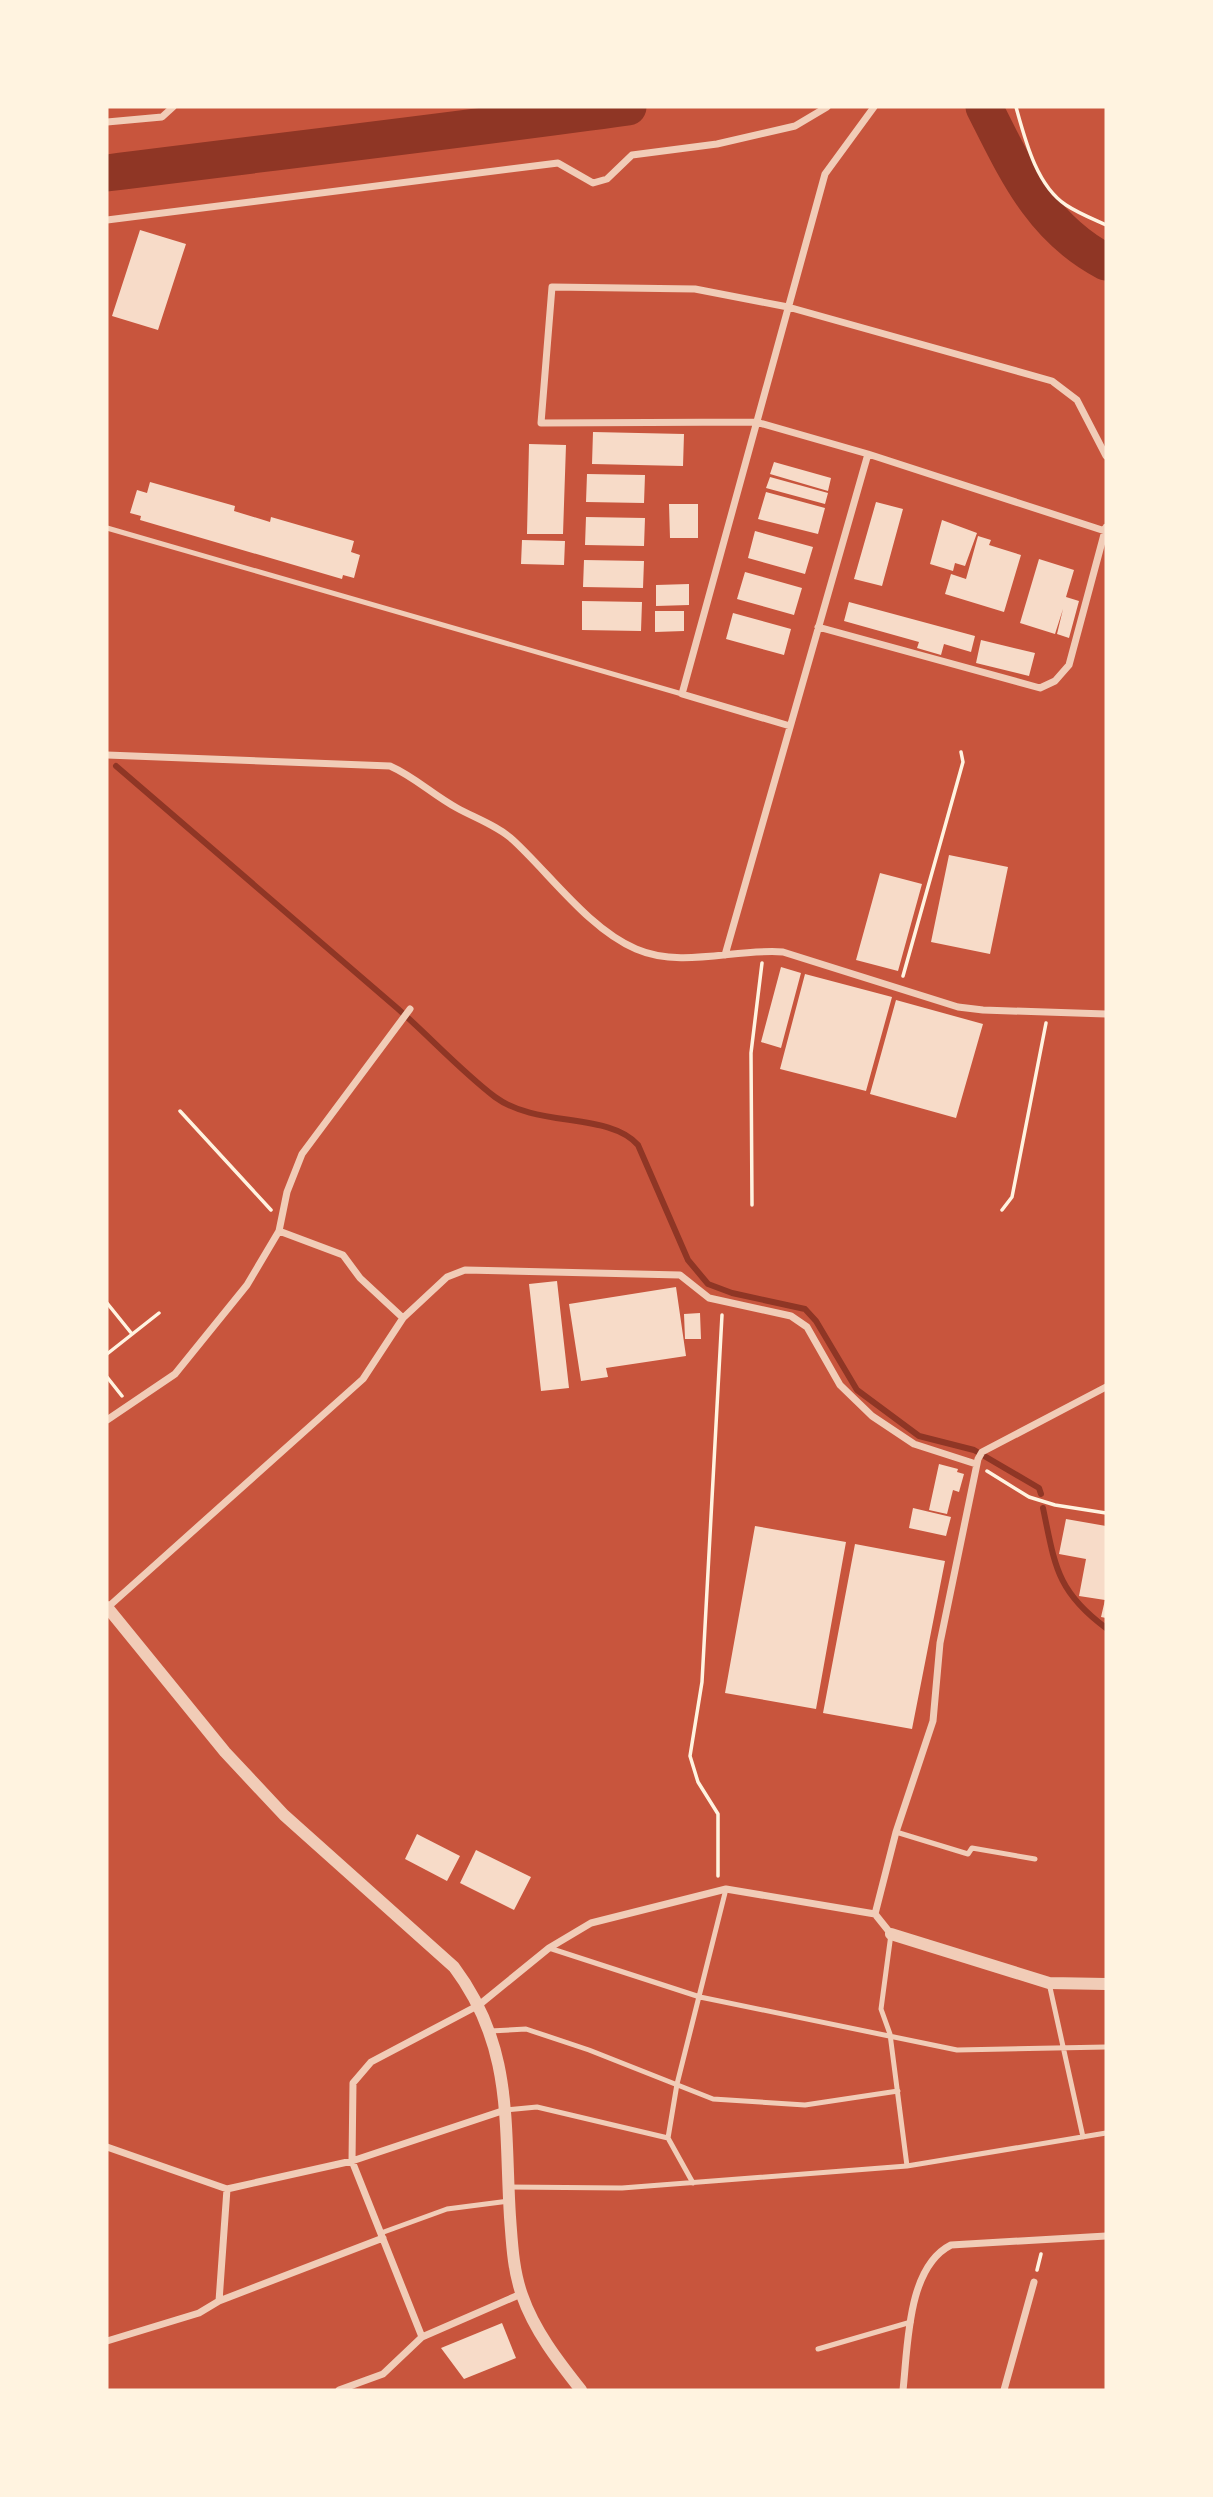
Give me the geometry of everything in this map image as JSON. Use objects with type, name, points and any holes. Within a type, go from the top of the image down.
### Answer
[{"type":"street","points":[[107,122],[162,117],[173,107]]},
{"type":"street","points":[[107,220],[558,163],[593,183],[607,179],[632,155],[717,144],[795,126],[827,107]]},
{"type":"street","points":[[790,726],[682,694],[825,174],[873,107]]},
{"type":"street","points":[[818,627],[1040,688],[1055,681],[1069,665],[1106,529],[868,454],[756,422],[541,423],[552,287],[695,289],[788,307],[1052,381],[1077,400],[1106,456]]},
{"type":"street","points":[[725,955],[868,454]]},
{"type":"street","points":[[107,755],[390,766],[414,776],[454,806],[510,837],[608,933],[637,950],[675,957],[764,950],[783,952],[958,1007],[1106,1014]]},
{"type":"street","points":[[107,1420],[175,1374],[247,1285],[280,1227],[287,1192],[302,1154],[410,1009]]},
{"type":"street","points":[[280,1227],[343,1255],[360,1278],[403,1318]]},
{"type":"street","points":[[581,2390],[556,2358],[521,2294],[513,2258],[506,2110],[500,2062],[479,2005],[454,1967],[284,1815],[242,1770],[107,1607],[363,1379],[403,1318],[447,1278],[465,1270],[680,1275],[709,1298],[791,1316],[807,1327],[840,1385],[872,1416],[914,1444],[979,1458],[1106,1387]]},
{"type":"street","points":[[875,1914],[896,1832],[933,1721],[940,1643],[979,1458]]},
{"type":"street","points":[[422,2337],[352,2161],[353,2083],[371,2062],[479,2005],[549,1948],[592,1923],[722,1889],[875,1914],[891,1934],[1049,1983],[1106,1984]]},
{"type":"street","points":[[107,2147],[228,2189],[352,2161],[506,2110]]},
{"type":"street","points":[[219,2301],[228,2189]]},
{"type":"street","points":[[107,2341],[199,2313],[219,2301],[382,2236]]},
{"type":"street","points":[[903,2390],[911,2322],[922,2278],[930,2259],[938,2251],[951,2245],[1106,2239]]},
{"type":"street","points":[[1004,2390],[1034,2282]]},
{"type":"street","points":[[339,2390],[383,2374],[422,2337],[521,2294]]},
{"type":"lane","points":[[107,528],[682,694]]},
{"type":"lane","points":[[896,1832],[968,1854],[972,1848],[1035,1859]]},
{"type":"lane","points":[[693,2183],[668,2138],[677,2084],[701,1997],[722,1889]]},
{"type":"lane","points":[[891,1934],[881,2009],[890,2034],[907,2166]]},
{"type":"lane","points":[[549,1948],[701,1997],[957,2050],[1106,2047]]},
{"type":"lane","points":[[1049,1983],[1083,2137]]},
{"type":"lane","points":[[490,2031],[526,2029],[713,2099],[805,2105],[898,2091]]},
{"type":"lane","points":[[506,2110],[537,2106],[668,2138]]},
{"type":"lane","points":[[508,2187],[622,2188],[907,2166],[1106,2133]]},
{"type":"lane","points":[[382,2236],[447,2209],[509,2201]]},
{"type":"lane","points":[[818,2349],[911,2322]]},
{"type":"path","points":[[1016,107],[1026,145],[1045,181],[1064,204],[1106,225]]},
{"type":"path","points":[[899,989],[963,762],[961,752]]},
{"type":"path","points":[[752,1205],[751,1052],[764,950]]},
{"type":"path","points":[[1002,1210],[1012,1196],[1049,1012]]},
{"type":"path","points":[[180,1111],[253,1187],[280,1227]]},
{"type":"path","points":[[722,1302],[702,1682],[690,1756],[698,1782],[718,1814],[722,1889]]},
{"type":"path","points":[[107,1303],[132,1334]]},
{"type":"path","points":[[107,1354],[159,1313]]},
{"type":"path","points":[[107,1377],[130,1406]]},
{"type":"path","points":[[979,1458],[1030,1497],[1055,1505],[1106,1513]]},
{"type":"path","points":[[1034,2282],[1045,2241]]},
{"type":"building","points":[[140,230],[186,244],[158,330],[112,316]]},
{"type":"building","points":[[593,432],[684,434],[683,466],[592,464]]},
{"type":"building","points":[[529,444],[566,445],[563,534],[527,534]]},
{"type":"building","points":[[774,462],[831,478],[828,491],[770,474]]},
{"type":"building","points":[[587,474],[645,475],[644,503],[586,502]]},
{"type":"building","points":[[770,477],[828,493],[825,504],[766,488]]},
{"type":"building","points":[[150,482],[235,506],[234,511],[270,522],[271,517],[354,541],[351,552],[360,555],[354,578],[343,575],[342,579],[140,520],[141,516],[130,513],[137,490],[147,493]]},
{"type":"building","points":[[766,492],[825,508],[818,534],[758,519]]},
{"type":"building","points":[[876,502],[903,509],[882,586],[854,579]]},
{"type":"building","points":[[669,504],[698,504],[698,538],[670,538]]},
{"type":"building","points":[[586,517],[645,518],[644,546],[585,545]]},
{"type":"building","points":[[942,520],[977,533],[965,566],[955,563],[953,571],[930,564]]},
{"type":"building","points":[[755,531],[813,547],[805,574],[748,558]]},
{"type":"building","points":[[978,536],[991,540],[989,545],[1021,555],[1004,612],[945,594],[951,574],[966,579]]},
{"type":"building","points":[[522,540],[565,541],[564,565],[521,564]]},
{"type":"building","points":[[1039,559],[1074,570],[1066,597],[1079,601],[1069,638],[1057,634],[1063,609],[1055,634],[1020,623]]},
{"type":"building","points":[[584,560],[644,561],[643,588],[583,587]]},
{"type":"building","points":[[745,572],[802,588],[794,615],[737,599]]},
{"type":"building","points":[[689,584],[689,605],[656,606],[656,585]]},
{"type":"building","points":[[582,601],[642,602],[641,631],[582,630]]},
{"type":"building","points":[[849,602],[975,636],[971,652],[944,644],[941,655],[917,648],[919,642],[844,621]]},
{"type":"building","points":[[655,611],[684,611],[684,631],[655,632]]},
{"type":"building","points":[[733,613],[791,629],[784,655],[726,639]]},
{"type":"building","points":[[981,640],[1035,653],[1029,676],[976,663]]},
{"type":"building","points":[[949,855],[1008,867],[990,954],[931,942]]},
{"type":"building","points":[[880,873],[922,884],[898,971],[856,960]]},
{"type":"building","points":[[781,967],[801,973],[781,1048],[761,1042]]},
{"type":"building","points":[[805,974],[892,997],[866,1091],[780,1069]]},
{"type":"building","points":[[896,1000],[983,1024],[956,1118],[870,1094]]},
{"type":"building","points":[[557,1281],[569,1388],[541,1391],[529,1284]]},
{"type":"building","points":[[676,1287],[686,1356],[606,1368],[608,1377],[581,1381],[569,1304]]},
{"type":"building","points":[[700,1313],[701,1339],[685,1339],[684,1314]]},
{"type":"building","points":[[939,1464],[958,1469],[957,1472],[964,1474],[959,1492],[953,1490],[947,1514],[929,1510]]},
{"type":"building","points":[[913,1508],[951,1517],[946,1536],[909,1528]]},
{"type":"building","points":[[1066,1519],[1106,1526],[1106,1618],[1101,1617],[1105,1600],[1079,1596],[1086,1559],[1059,1554]]},
{"type":"building","points":[[755,1526],[846,1542],[816,1709],[725,1693]]},
{"type":"building","points":[[855,1544],[945,1561],[912,1729],[823,1713]]},
{"type":"building","points":[[417,1834],[460,1856],[447,1881],[405,1859]]},
{"type":"building","points":[[476,1850],[531,1877],[514,1910],[460,1883]]},
{"type":"building","points":[[502,2323],[516,2358],[464,2379],[441,2348]]},
{"type":"waterway","points":[[107,173],[628,107]]},
{"type":"waterway","points":[[984,107],[1007,153],[1047,215],[1083,248],[1106,262]]},
{"type":"waterway","points":[[116,766],[397,1008],[495,1097],[512,1107],[531,1113],[610,1128],[626,1135],[638,1145],[688,1260],[708,1284],[732,1293],[805,1309],[816,1321],[857,1390],[919,1436],[974,1450],[1039,1488],[1041,1494]]},
{"type":"waterway","points":[[1043,1508],[1060,1576],[1077,1602],[1106,1628]]}]
